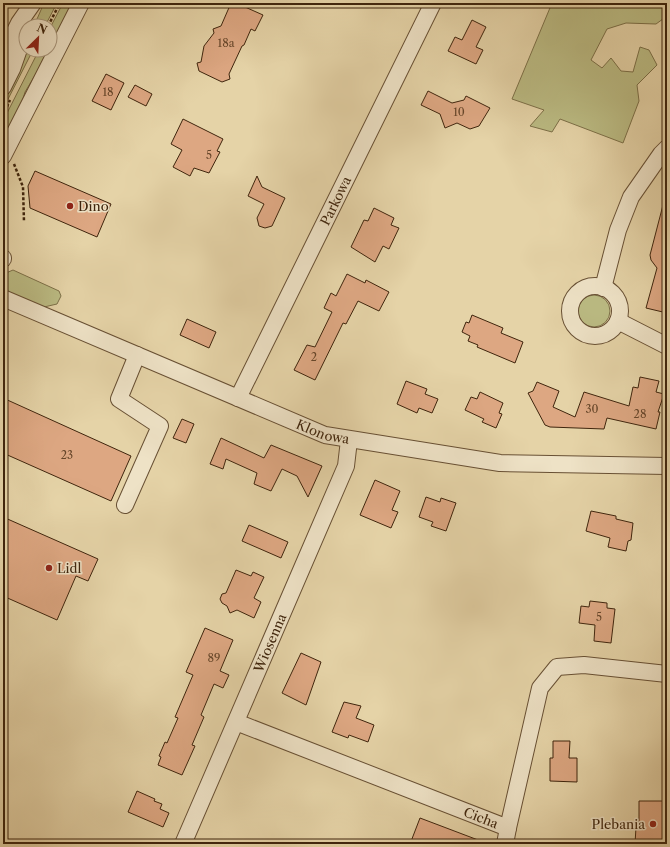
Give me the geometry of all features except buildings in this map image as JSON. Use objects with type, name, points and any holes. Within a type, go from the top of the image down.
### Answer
[{"type":"street","points":[[29,18],[34,3]]},
{"type":"street","points":[[3,87],[7,52],[20,23],[34,3]]},
{"type":"street","points":[[3,156],[81,3]]},
{"type":"street","name":"Parkowa","points":[[238,398],[433,3]]},
{"type":"street","points":[[7,52],[18,38]]},
{"type":"street","points":[[603,288],[618,230],[631,197],[661,154],[667,148]]},
{"type":"street","points":[[595,286],[603,288],[613,295],[619,305],[618,321],[611,331],[600,336],[584,334],[573,322],[570,314],[571,306],[579,292],[595,286]]},
{"type":"street","name":"Klonowa","points":[[3,298],[325,435],[500,463],[667,466]]},
{"type":"street","points":[[618,321],[667,346]]},
{"type":"street","points":[[125,505],[160,426],[118,399],[137,355]]},
{"type":"street","name":"Wiosenna","points":[[183,844],[346,466],[349,440]]},
{"type":"street","name":"Cicha","points":[[236,722],[508,828],[540,688],[556,667],[584,665],[667,674]]},
{"type":"street","points":[[505,844],[508,828]]},
{"type":"path","points":[[52,18],[60,3]]},
{"type":"path","points":[[22,187],[24,222]]},
{"type":"green space","points":[[44,3],[57,3],[49,18],[37,18]]},
{"type":"green space","points":[[63,3],[75,3],[58,36],[58,18],[55,18]]},
{"type":"green space","points":[[552,3],[667,3],[667,16],[656,24],[626,23],[607,29],[591,60],[602,68],[611,58],[621,71],[633,72],[640,47],[649,50],[657,65],[637,85],[639,101],[623,143],[560,119],[552,132],[530,126],[544,110],[512,99]]},
{"type":"green space","points":[[22,58],[29,58],[3,109],[3,96]]},
{"type":"green space","points":[[35,58],[46,58],[25,92],[18,116],[3,146],[3,121]]},
{"type":"green space","points":[[13,270],[59,291],[61,296],[57,304],[44,307],[6,291],[3,280],[6,273]]},
{"type":"green space","points":[[594,295],[605,300],[610,311],[605,322],[594,327],[583,322],[578,311],[583,300]]},
{"type":"place","name":"Dino","points":[[70,206]]},
{"type":"place","name":"Lidl","points":[[49,568]]},
{"type":"place","name":"Plebania","points":[[653,824]]}]
